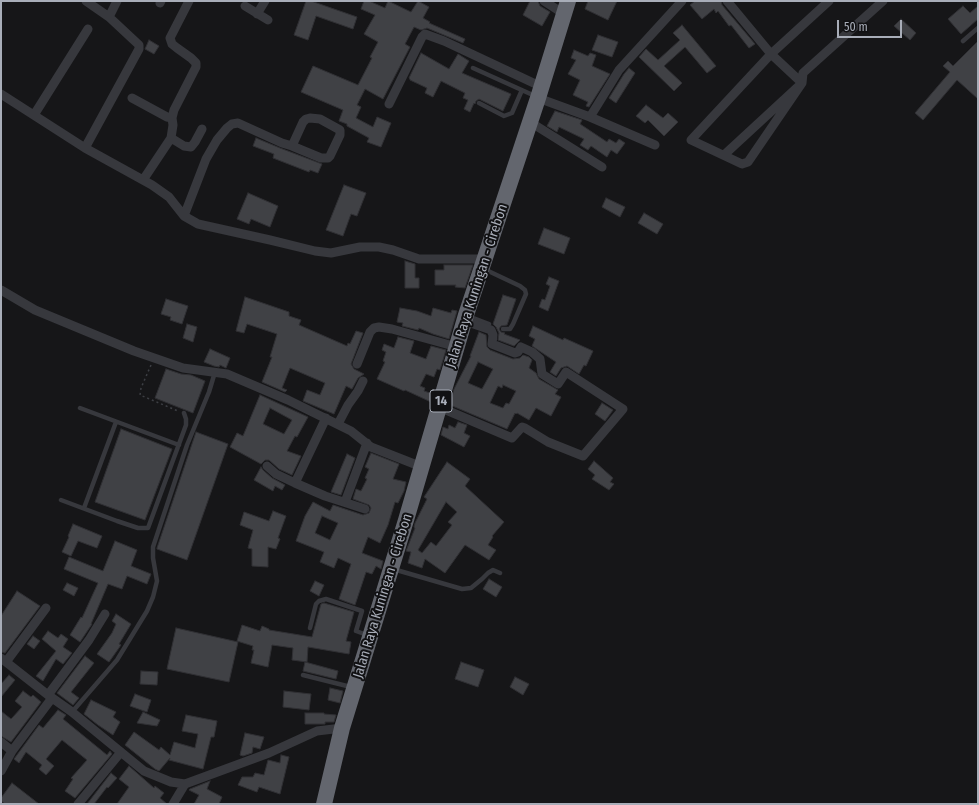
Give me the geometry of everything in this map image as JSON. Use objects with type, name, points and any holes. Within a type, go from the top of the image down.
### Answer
[{"type":"highway","name":"Jalan Raya Kuningan - Cirebon","points":[[324,804],[342,728],[370,636],[369,613],[392,569],[465,318],[540,92],[566,7]]},
{"type":"street","points":[[86,1],[109,17],[139,45],[139,49],[86,148]]},
{"type":"street","points":[[109,17],[117,1]]},
{"type":"street","points":[[143,180],[171,138],[174,110],[196,67],[196,62],[172,44],[170,38],[189,1]]},
{"type":"street","points":[[257,14],[265,1]]},
{"type":"street","points":[[544,1],[566,7]]},
{"type":"street","points":[[590,117],[619,70],[682,1]]},
{"type":"street","points":[[727,1],[771,54],[802,83]]},
{"type":"street","points":[[829,1],[771,54],[691,140],[742,164],[748,162],[802,83],[803,73],[883,1]]},
{"type":"street","points":[[245,6],[268,20]]},
{"type":"street","points":[[34,115],[88,29]]},
{"type":"street","points":[[388,104],[422,37],[425,34],[444,41],[590,117],[655,145]]},
{"type":"street","points":[[724,155],[802,83]]},
{"type":"street","points":[[1,94],[86,148],[143,180],[169,197],[184,216],[198,224],[315,251],[338,253],[360,247],[379,247],[419,259],[484,264]]},
{"type":"street","points":[[132,98],[167,117],[172,118]]},
{"type":"street","points":[[184,216],[206,159],[217,140],[232,124],[238,123],[282,143],[321,158],[330,156],[340,136],[340,130],[320,119],[306,119],[298,131],[292,146]]},
{"type":"street","points":[[530,122],[602,167]]},
{"type":"street","points":[[171,138],[184,146],[191,147],[202,129]]},
{"type":"street","points":[[1,290],[48,316],[134,351],[183,368],[215,372],[234,377],[288,400],[338,424],[351,431],[371,447],[422,467]]},
{"type":"street","points":[[439,407],[512,438],[522,427],[525,428],[548,442],[583,456],[623,409],[566,372],[558,384],[542,374],[540,359],[532,352],[521,347],[518,352],[515,353],[492,344],[493,335],[491,330],[465,318]]},
{"type":"street","points":[[357,364],[370,332],[374,328],[379,327],[457,346]]},
{"type":"street","points":[[338,424],[363,381]]},
{"type":"street","points":[[295,483],[326,418]]},
{"type":"street","points":[[345,502],[367,443]]},
{"type":"street","points":[[267,466],[276,474],[295,483],[325,496],[365,509]]},
{"type":"street","points":[[46,608],[3,660],[50,697],[72,712],[144,771],[171,782],[185,784],[269,753],[317,731],[342,728]]},
{"type":"street","points":[[1,771],[12,750],[89,640],[105,614]]},
{"type":"street","points":[[1,742],[12,750]]},
{"type":"street","points":[[78,804],[120,752]]},
{"type":"street","points":[[173,804],[185,784]]},
{"type":"lane","points":[[963,41],[978,28]]},
{"type":"lane","points":[[473,68],[522,90],[540,92]]},
{"type":"lane","points":[[479,103],[504,116],[512,113],[522,90]]},
{"type":"lane","points":[[484,264],[525,290],[526,294],[513,324],[510,329],[503,329]]},
{"type":"lane","points":[[465,318],[489,324]]},
{"type":"lane","points":[[72,712],[117,660],[147,611],[153,597],[157,581],[153,558],[153,547],[187,445],[210,392],[215,372]]},
{"type":"lane","points":[[80,408],[179,446]]},
{"type":"lane","points":[[61,500],[138,528],[148,528],[186,425],[184,413]]},
{"type":"lane","points":[[84,508],[116,422]]},
{"type":"lane","points":[[392,569],[462,589],[471,588],[493,570],[500,573]]},
{"type":"lane","points":[[310,628],[316,604],[319,601],[326,599],[369,613]]},
{"type":"lane","points":[[304,675],[355,688]]},
{"type":"path","points":[[155,358],[141,388],[140,395],[184,413]]},
{"type":"building","points":[[306,1],[311,1],[357,17],[353,29],[316,16],[308,40],[294,35]]},
{"type":"building","points":[[364,1],[369,1],[385,8],[388,1],[411,12],[418,1],[429,7],[423,18],[430,22],[429,23],[465,39],[463,43],[427,28],[421,30],[414,27],[405,44],[410,47],[383,99],[365,89],[357,105],[361,107],[356,118],[373,127],[377,117],[391,123],[381,147],[367,142],[369,138],[347,126],[347,124],[339,121],[343,110],[301,92],[313,66],[358,85],[372,58],[370,57],[378,42],[364,34],[375,15],[361,9]]},
{"type":"building","points":[[530,1],[538,1],[540,6],[550,12],[542,26],[523,15]]},
{"type":"building","points":[[588,1],[617,1],[608,20],[585,9]]},
{"type":"building","points":[[695,1],[721,1],[722,5],[755,44],[749,48],[731,25],[729,26],[718,11],[716,13],[714,9],[702,19],[690,5]]},
{"type":"building","points":[[963,6],[970,13],[978,6],[978,19],[961,34],[948,19]]},
{"type":"building","points":[[901,19],[916,33],[910,40],[894,26]]},
{"type":"building","points":[[682,25],[716,66],[707,73],[685,47],[664,66],[682,83],[674,91],[639,57],[646,49],[658,60],[680,40],[673,33]]},
{"type":"building","points":[[598,35],[618,42],[612,57],[592,50]]},
{"type":"building","points":[[149,40],[159,46],[154,54],[145,49]]},
{"type":"building","points":[[978,41],[978,99],[957,80],[923,120],[915,113],[950,72],[943,66],[948,61],[953,66]]},
{"type":"building","points":[[574,50],[588,56],[590,53],[596,55],[592,66],[610,74],[589,107],[586,106],[588,102],[573,95],[580,80],[568,74],[576,60],[571,58]]},
{"type":"building","points":[[421,53],[449,69],[458,54],[469,61],[462,73],[511,94],[503,111],[479,99],[475,104],[474,103],[470,112],[464,109],[468,100],[463,98],[465,93],[441,81],[433,97],[425,93],[427,88],[410,80],[409,78]]},
{"type":"building","points":[[629,68],[635,73],[616,103],[609,98]]},
{"type":"building","points":[[646,105],[663,118],[668,113],[678,122],[664,136],[648,120],[645,123],[636,116]]},
{"type":"building","points":[[555,111],[582,120],[580,124],[607,142],[609,139],[616,143],[619,139],[625,143],[617,154],[611,150],[607,157],[591,146],[588,150],[580,145],[584,139],[559,127],[557,132],[547,126]]},
{"type":"building","points":[[256,138],[322,164],[318,173],[310,170],[309,172],[273,158],[274,154],[253,146]]},
{"type":"building","points":[[344,185],[366,193],[357,216],[351,214],[343,236],[326,230]]},
{"type":"building","points":[[248,193],[278,206],[270,227],[251,219],[249,224],[237,219]]},
{"type":"building","points":[[606,198],[625,207],[620,217],[602,207]]},
{"type":"building","points":[[644,213],[663,224],[657,234],[638,223]]},
{"type":"building","points":[[544,228],[570,238],[564,254],[538,244]]},
{"type":"building","points":[[405,261],[415,264],[415,278],[419,278],[419,288],[405,288]]},
{"type":"building","points":[[444,265],[473,265],[465,288],[455,287],[456,285],[435,285],[435,270],[444,270]]},
{"type":"building","points":[[549,277],[559,281],[548,311],[539,307],[542,299],[545,300],[550,286],[546,284]]},
{"type":"building","points":[[503,295],[516,299],[507,325],[501,326],[499,329],[501,332],[505,333],[504,334],[520,340],[514,346],[498,340],[499,333],[493,324]]},
{"type":"building","points":[[245,297],[289,312],[289,316],[301,320],[299,325],[347,346],[348,343],[350,344],[356,331],[363,333],[351,364],[354,369],[364,374],[358,378],[352,389],[346,386],[334,414],[303,401],[307,390],[320,395],[325,383],[290,368],[282,388],[287,390],[285,392],[262,382],[272,357],[270,357],[277,334],[247,324],[244,333],[236,331]]},
{"type":"building","points":[[166,299],[188,306],[182,324],[170,320],[171,317],[161,314]]},
{"type":"building","points":[[400,308],[417,311],[431,316],[433,308],[451,313],[452,310],[457,311],[449,339],[419,328],[418,330],[402,326],[403,323],[397,322]]},
{"type":"building","points":[[187,324],[197,327],[193,342],[183,338]]},
{"type":"building","points":[[533,326],[563,340],[564,338],[593,351],[586,366],[584,365],[579,374],[567,366],[561,368],[556,376],[550,372],[556,362],[532,346],[535,339],[529,336]]},
{"type":"building","points":[[479,332],[486,335],[487,347],[490,350],[513,359],[520,358],[523,355],[529,357],[532,360],[529,368],[536,373],[539,379],[558,390],[555,394],[561,397],[551,416],[536,408],[529,420],[515,413],[507,429],[450,405],[454,389],[470,356]],"holes":[[[478,362],[493,369],[482,389],[468,383]],[[503,385],[516,391],[509,404],[506,403],[503,408],[490,403],[498,386],[502,388]]]},
{"type":"building","points":[[398,337],[414,341],[410,353],[426,359],[431,346],[446,350],[440,370],[437,369],[434,377],[426,374],[420,386],[425,388],[424,391],[433,394],[431,402],[377,379],[385,362],[383,361],[386,352],[382,350],[384,344],[394,348]]},
{"type":"building","points":[[210,349],[230,358],[226,368],[220,365],[219,367],[204,362]]},
{"type":"building","points":[[166,369],[181,374],[191,375],[205,381],[193,413],[155,398]]},
{"type":"building","points":[[260,395],[308,417],[287,451],[301,456],[292,475],[279,469],[269,460],[265,460],[261,464],[230,447],[237,433],[243,436]],"holes":[[[270,408],[292,420],[284,434],[263,424]]]},
{"type":"building","points":[[602,403],[613,410],[605,421],[595,414]]},
{"type":"building","points":[[458,422],[467,425],[464,433],[470,436],[464,447],[441,435],[443,427],[448,429],[449,425],[455,428]]},
{"type":"building","points":[[121,429],[172,449],[145,520],[95,502]]},
{"type":"building","points":[[196,432],[228,444],[187,560],[157,548]]},
{"type":"building","points":[[371,453],[399,464],[393,479],[406,482],[404,491],[398,503],[395,502],[388,525],[380,543],[368,537],[362,553],[383,561],[381,569],[376,566],[372,574],[366,572],[355,605],[339,599],[351,564],[338,558],[334,568],[320,562],[324,552],[296,541],[305,516],[313,502],[330,511],[333,505],[363,515],[369,513],[371,508],[369,505],[353,499],[356,489],[361,491],[367,479],[365,478],[369,469],[365,467]],"holes":[[[322,516],[338,523],[330,540],[315,533]]]},
{"type":"building","points":[[347,454],[355,458],[341,495],[331,492]]},
{"type":"building","points":[[594,461],[613,478],[610,482],[614,484],[609,490],[592,479],[595,475],[588,469]]},
{"type":"building","points":[[447,462],[470,479],[465,486],[504,522],[492,536],[493,537],[488,545],[496,550],[489,560],[465,545],[445,573],[425,559],[422,568],[408,563],[411,552],[406,551],[415,528],[415,523],[427,499],[424,497]],"holes":[[[446,502],[457,512],[448,522],[452,525],[436,546],[431,542],[422,553],[418,550]]]},
{"type":"building","points":[[261,467],[272,478],[285,485],[282,490],[275,486],[273,491],[254,480]]},
{"type":"building","points":[[273,511],[286,516],[278,538],[280,539],[276,549],[268,547],[268,567],[252,566],[252,549],[248,548],[253,530],[240,525],[244,512],[269,521]]},
{"type":"building","points":[[73,524],[102,536],[97,548],[78,541],[71,556],[62,552]]},
{"type":"building","points":[[115,541],[137,550],[131,566],[151,574],[147,584],[127,576],[122,589],[108,584],[92,624],[80,642],[70,635],[81,617],[82,618],[98,583],[64,569],[69,557],[103,571]]},
{"type":"building","points":[[489,579],[502,587],[496,597],[483,589]]},
{"type":"building","points":[[315,581],[324,585],[319,596],[310,591]]},
{"type":"building","points":[[67,583],[78,588],[74,596],[63,590]]},
{"type":"building","points":[[17,591],[40,606],[5,653],[1,652],[1,616]]},
{"type":"building","points":[[324,603],[354,612],[346,641],[351,642],[349,654],[308,647],[307,662],[292,660],[293,648],[272,645],[268,667],[251,663],[254,650],[252,650],[253,646],[237,641],[242,625],[260,631],[262,626],[269,630],[312,637],[321,604]]},
{"type":"building","points":[[116,614],[131,624],[119,644],[121,645],[109,662],[97,654],[112,633],[116,624],[112,621]]},
{"type":"building","points":[[176,628],[238,642],[229,682],[167,669]]},
{"type":"building","points":[[48,631],[58,638],[61,634],[68,639],[63,647],[72,653],[63,664],[56,659],[43,681],[36,676],[56,651],[42,639]]},
{"type":"building","points":[[33,636],[40,641],[34,649],[27,644]]},
{"type":"building","points":[[85,656],[94,663],[71,692],[79,698],[73,705],[57,693]]},
{"type":"building","points":[[305,662],[338,671],[336,679],[303,671]]},
{"type":"building","points":[[461,662],[484,670],[478,687],[455,679]]},
{"type":"building","points":[[141,671],[158,672],[157,685],[140,684]]},
{"type":"building","points":[[9,675],[15,680],[1,697],[1,684]]},
{"type":"building","points":[[515,677],[529,684],[523,695],[510,687]]},
{"type":"building","points":[[330,688],[343,691],[340,703],[328,700]]},
{"type":"building","points":[[23,691],[31,697],[33,695],[41,702],[11,742],[1,736],[1,711],[11,719],[22,707],[15,701]]},
{"type":"building","points":[[284,691],[311,694],[309,710],[283,707]]},
{"type":"building","points":[[135,694],[151,700],[147,712],[130,706]]},
{"type":"building","points":[[91,700],[116,712],[113,717],[120,722],[113,735],[84,714]]},
{"type":"building","points":[[58,710],[66,715],[63,719],[107,755],[110,751],[112,754],[75,798],[65,791],[73,779],[71,778],[87,760],[62,740],[46,759],[54,766],[46,775],[39,769],[42,765],[26,752],[19,763],[14,759],[39,725],[43,728]]},
{"type":"building","points":[[143,712],[160,720],[157,726],[137,723]]},
{"type":"building","points":[[305,713],[324,713],[336,715],[334,722],[325,722],[325,724],[305,724]]},
{"type":"building","points":[[186,715],[217,721],[214,737],[211,737],[203,769],[169,760],[170,758],[159,771],[125,745],[134,732],[159,750],[161,747],[170,755],[174,742],[195,748],[198,734],[182,731]]},
{"type":"building","points":[[245,733],[264,737],[260,749],[253,747],[252,753],[243,756],[240,755]]},
{"type":"building","points":[[281,755],[289,757],[280,794],[259,787],[257,792],[238,785],[242,777],[253,777],[255,773],[264,775],[268,760],[280,763]]},
{"type":"building","points":[[129,766],[154,788],[155,786],[164,793],[160,798],[167,804],[117,804],[129,787],[119,779]]},
{"type":"building","points":[[111,773],[117,778],[108,788],[107,787],[94,804],[87,804]]},
{"type":"building","points":[[210,781],[207,789],[222,797],[219,804],[194,804],[199,795],[189,790]]},
{"type":"building","points":[[12,783],[39,804],[5,804],[1,801],[1,798]]}]
